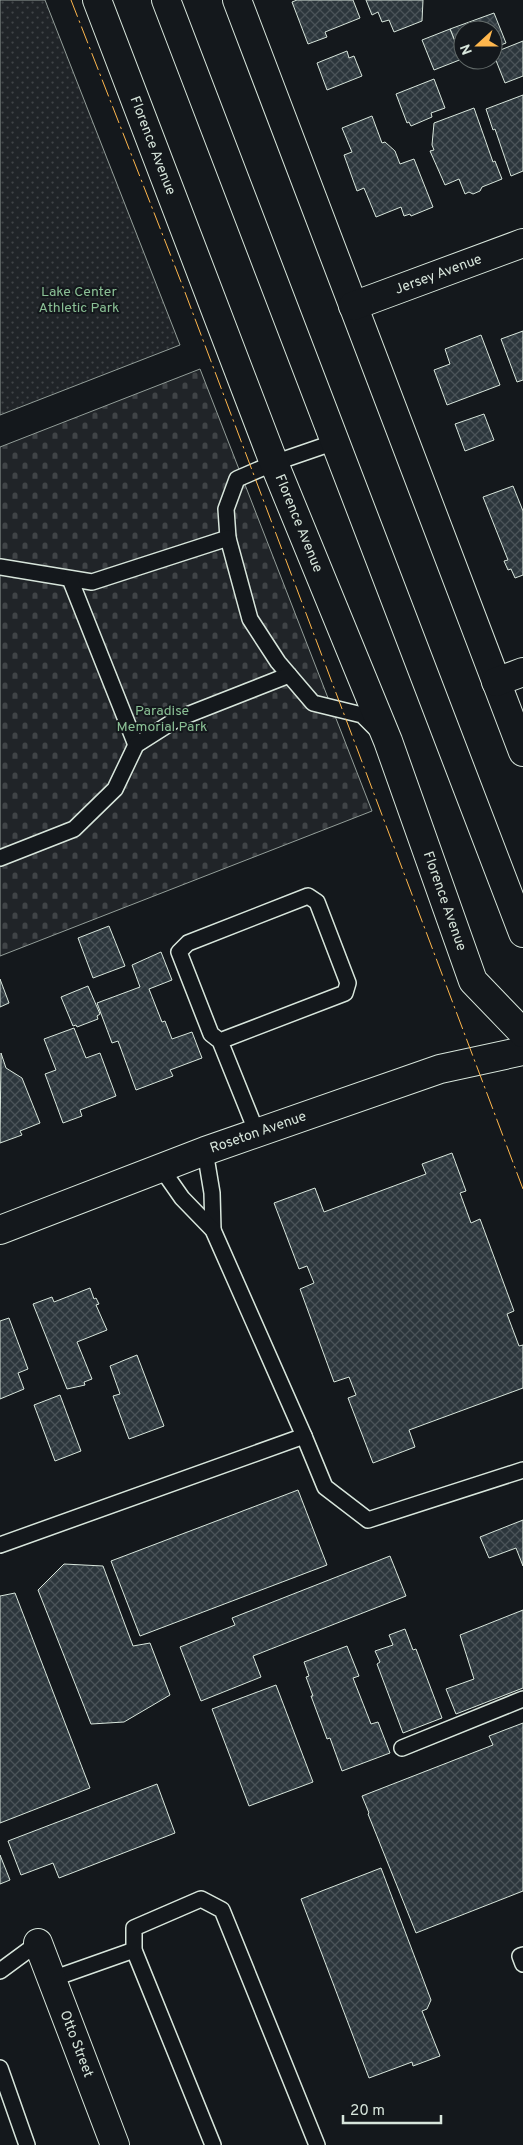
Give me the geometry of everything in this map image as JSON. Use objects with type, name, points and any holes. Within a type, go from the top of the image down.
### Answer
[{"type":"main road","name":"Florence Avenue","points":[[97,0],[274,463],[388,741],[473,981],[523,1033]]},
{"type":"main road","points":[[166,0],[523,933]]},
{"type":"main road","points":[[237,0],[523,752]]},
{"type":"main road","name":"Jersey Avenue","points":[[353,306],[523,243]]},
{"type":"main road","points":[[496,682],[523,672]]},
{"type":"main road","name":"Roseton Avenue","points":[[0,1230],[205,1151],[440,1069],[523,1051]]},
{"type":"main road","name":"Otto Street","points":[[38,1943],[115,2145]]},
{"type":"lane","points":[[335,442],[274,463],[238,479],[226,509],[228,538],[250,619],[278,662],[313,703],[362,715],[388,741]]},
{"type":"lane","points":[[0,566],[92,582],[228,538]]},
{"type":"lane","points":[[70,579],[136,745]]},
{"type":"lane","points":[[0,858],[74,829],[115,790],[136,745],[177,719],[289,675]]},
{"type":"lane","points":[[220,1041],[345,993],[348,983],[317,902],[308,896],[188,943],[179,952],[211,1034],[220,1041],[257,1133]]},
{"type":"lane","points":[[205,1151],[212,1193],[213,1230]]},
{"type":"lane","points":[[161,1168],[182,1198],[213,1230],[325,1488],[368,1520],[523,1470]]},
{"type":"lane","points":[[0,1545],[304,1436]]},
{"type":"lane","points":[[402,1748],[523,1699]]},
{"type":"lane","points":[[213,2145],[134,1950],[134,1928],[201,1899],[222,1910],[317,2145]]},
{"type":"lane","points":[[0,1971],[38,1943]]},
{"type":"lane","points":[[52,1979],[134,1950]]},
{"type":"lane","points":[[523,1955],[520,1956],[523,1964]]},
{"type":"lane","points":[[0,2068],[27,2145]]},
{"type":"green space","name":"Lake Center Athletic Park","points":[[0,0],[45,0],[180,345],[0,415]]},
{"type":"green space","name":"Paradise Memorial Park","points":[[200,369],[372,811],[0,956],[0,447]]},
{"type":"building","points":[[297,0],[353,0],[360,18],[325,32],[327,37],[308,44],[292,2]]},
{"type":"building","points":[[366,0],[423,0],[422,21],[394,32],[389,20],[382,22],[378,12],[372,15]]},
{"type":"building","points":[[494,13],[497,20],[475,20]]},
{"type":"building","points":[[450,29],[453,36],[453,63],[434,70],[422,40]]},
{"type":"building","points":[[523,41],[523,76],[505,83],[500,70],[503,70],[503,49]]},
{"type":"building","points":[[347,51],[349,58],[354,56],[362,76],[327,90],[317,63]]},
{"type":"building","points":[[434,79],[445,108],[431,113],[432,117],[411,126],[409,122],[407,123],[396,94]]},
{"type":"building","points":[[523,95],[523,171],[511,176],[486,109]]},
{"type":"building","points":[[474,108],[493,162],[495,161],[502,179],[482,187],[480,191],[473,194],[469,192],[465,194],[459,179],[445,185],[430,151],[434,150],[432,145],[434,123]]},
{"type":"building","points":[[372,116],[382,143],[385,142],[395,151],[400,164],[414,159],[433,207],[411,216],[410,214],[404,216],[401,207],[376,217],[364,188],[357,191],[344,155],[352,152],[342,128]]},
{"type":"building","points":[[523,331],[523,380],[517,382],[501,339]]},
{"type":"building","points":[[481,335],[500,385],[447,405],[434,370],[450,364],[445,349]]},
{"type":"building","points":[[484,414],[494,440],[465,451],[455,424]]},
{"type":"building","points":[[513,486],[523,511],[523,575],[515,578],[511,569],[508,570],[504,561],[508,560],[483,497]]},
{"type":"building","points":[[109,926],[125,966],[93,978],[78,938]]},
{"type":"building","points":[[161,952],[172,980],[149,989],[162,1022],[165,1021],[172,1039],[192,1032],[202,1058],[170,1070],[173,1076],[136,1090],[118,1041],[112,1043],[97,1003],[140,987],[132,965]]},
{"type":"building","points":[[0,979],[9,1003],[0,1007]]},
{"type":"building","points":[[88,986],[100,1014],[97,1016],[98,1019],[77,1027],[76,1025],[73,1026],[61,997]]},
{"type":"building","points":[[74,1028],[86,1058],[100,1053],[116,1096],[80,1110],[82,1116],[63,1123],[45,1074],[56,1070],[44,1039]]},
{"type":"building","points":[[1,1053],[6,1068],[22,1078],[40,1123],[20,1131],[22,1135],[0,1143]]},
{"type":"building","points":[[452,1153],[466,1191],[460,1193],[471,1223],[480,1219],[514,1311],[507,1314],[519,1346],[523,1345],[523,1388],[409,1430],[415,1447],[373,1463],[348,1398],[356,1395],[349,1377],[334,1382],[300,1289],[314,1283],[307,1266],[299,1269],[274,1203],[315,1188],[324,1212],[426,1174],[422,1164]]},
{"type":"building","points":[[90,1288],[94,1299],[96,1298],[99,1304],[96,1305],[107,1330],[77,1342],[92,1379],[84,1382],[85,1385],[67,1389],[33,1304],[52,1297],[54,1302]]},
{"type":"building","points":[[9,1318],[28,1369],[18,1373],[24,1389],[0,1399],[0,1321]]},
{"type":"building","points":[[137,1355],[164,1426],[129,1439],[113,1396],[120,1394],[110,1366]]},
{"type":"building","points":[[60,1395],[81,1451],[55,1461],[34,1405]]},
{"type":"building","points":[[298,1490],[327,1565],[140,1636],[111,1561]]},
{"type":"building","points":[[523,1520],[523,1566],[516,1548],[489,1558],[480,1537]]},
{"type":"building","points":[[390,1556],[406,1596],[253,1656],[261,1677],[201,1701],[180,1647],[235,1625],[232,1618]]},
{"type":"building","points":[[64,1564],[103,1566],[133,1646],[150,1643],[170,1695],[124,1722],[91,1724],[38,1590]]},
{"type":"building","points":[[15,1593],[90,1788],[0,1823],[0,1596]]},
{"type":"building","points":[[523,1610],[523,1688],[456,1714],[446,1689],[474,1679],[460,1635]]},
{"type":"building","points":[[405,1629],[413,1650],[416,1649],[442,1718],[403,1733],[377,1664],[380,1662],[375,1651],[393,1645],[389,1635]]},
{"type":"building","points":[[347,1646],[359,1676],[353,1678],[371,1724],[378,1722],[390,1753],[342,1771],[330,1738],[327,1739],[311,1696],[313,1696],[306,1677],[309,1676],[304,1662]]},
{"type":"building","points":[[276,1685],[313,1782],[249,1806],[212,1709]]},
{"type":"building","points":[[523,1723],[523,1891],[416,1933],[362,1796],[493,1745],[489,1736]]},
{"type":"building","points":[[157,1784],[175,1833],[59,1878],[53,1863],[21,1875],[8,1841]]},
{"type":"building","points":[[0,1855],[10,1880],[0,1884]]},
{"type":"building","points":[[381,1868],[431,2000],[427,2009],[422,2011],[440,2056],[413,2066],[412,2062],[369,2078],[301,1899]]},
{"type":"power","points":[[71,0],[183,287],[523,1189]]}]
